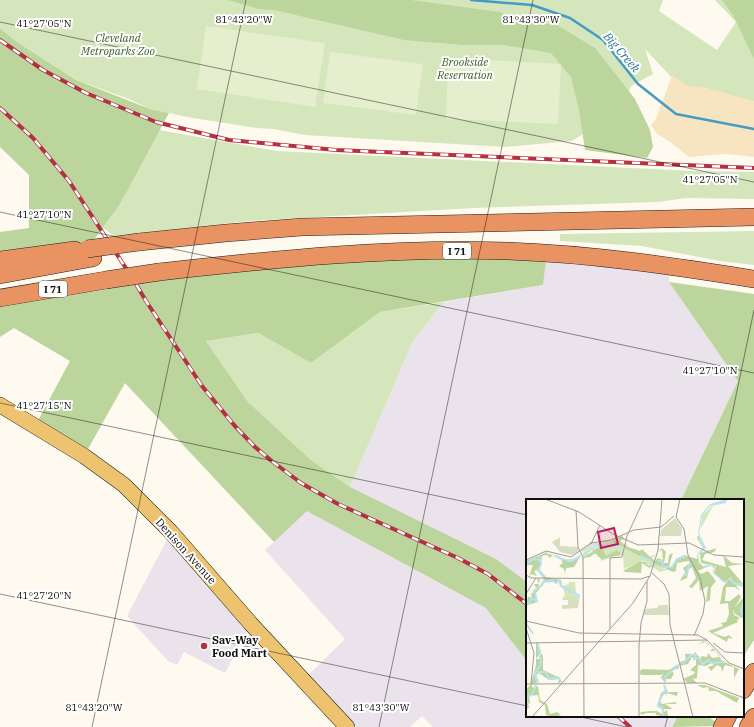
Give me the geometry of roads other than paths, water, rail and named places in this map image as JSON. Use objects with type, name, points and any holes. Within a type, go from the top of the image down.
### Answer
[{"type":"highway","points":[[0,260],[90,254],[286,228],[754,218]]},
{"type":"highway","name":"I 71","points":[[5,298],[159,272],[390,252],[470,251],[547,254],[616,259],[662,264],[754,279]]},
{"type":"highway","name":"I 71","points":[[0,275],[90,254]]},
{"type":"highway","points":[[744,688],[754,672]]},
{"type":"highway","points":[[722,727],[727,717]]},
{"type":"highway","points":[[748,727],[754,717]]},
{"type":"main road","name":"Denison Avenue","points":[[0,405],[84,456],[124,485],[171,532],[251,624],[347,727]]},
{"type":"waterway","name":"Big Creek","points":[[471,0],[532,5],[570,18],[603,40],[638,84],[676,114],[754,129]]},
{"type":"railway","points":[[0,40],[43,70],[86,93],[156,122],[229,140],[336,150],[754,168]]},
{"type":"railway","points":[[0,108],[33,138],[69,181],[202,386],[234,425],[255,447],[301,483],[338,504],[458,558],[488,574],[526,603]]},
{"type":"railway","points":[[619,717],[630,727]]},
{"type":"place","name":"Sav-Way Food Mart","points":[[204,646]]},
{"type":"park label","name":"Cleveland Metroparks Zoo","points":[[118,44]]},
{"type":"park label","name":"Brookside Reservation","points":[[465,68]]}]
